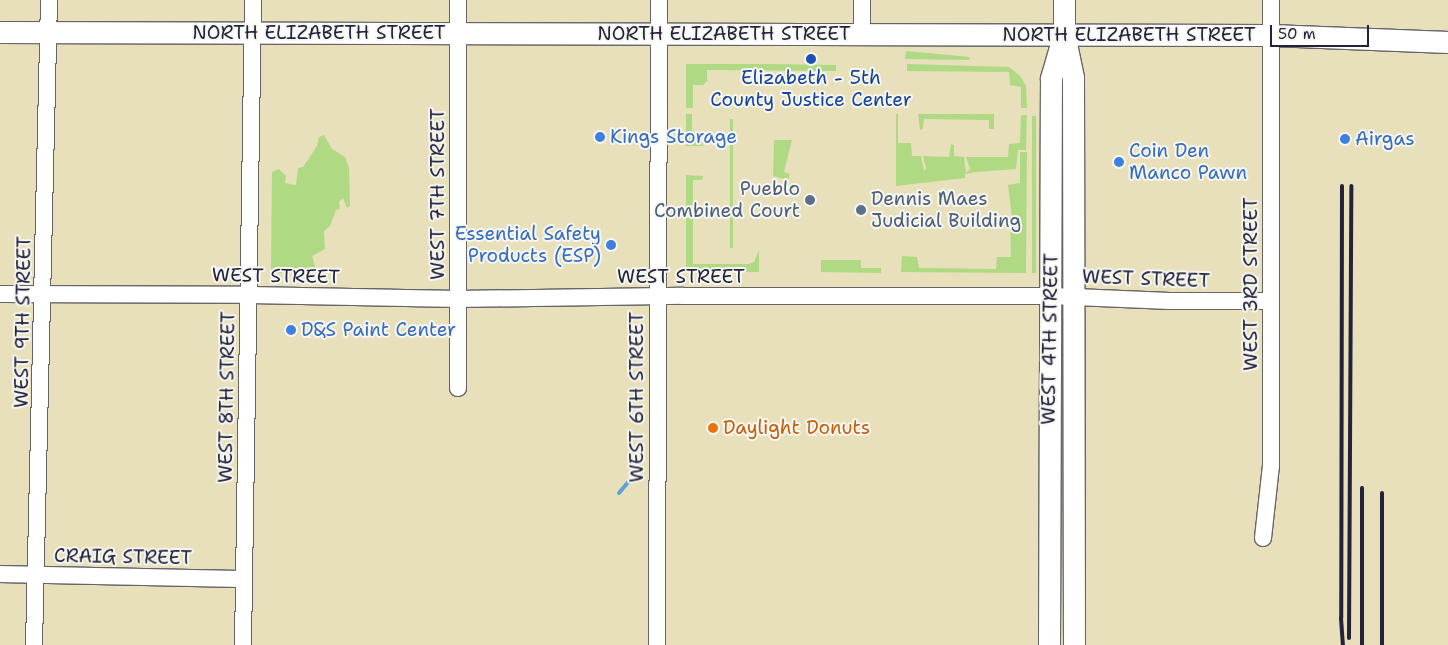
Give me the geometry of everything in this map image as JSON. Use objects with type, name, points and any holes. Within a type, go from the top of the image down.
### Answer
[{"type":"main road","name":"WEST 4TH STREET","points":[[1064,0],[1064,34],[1074,77],[1074,645]]},
{"type":"main road","name":"NORTH ELIZABETH STREET","points":[[0,32],[1271,35],[1448,42]]},
{"type":"main road","name":"WEST 4TH STREET","points":[[1048,645],[1051,78],[1064,34]]},
{"type":"street","name":"WEST 9TH STREET","points":[[34,645],[44,294],[49,0]]},
{"type":"street","name":"WEST 8TH STREET","points":[[243,645],[253,0]]},
{"type":"street","name":"WEST 7TH STREET","points":[[458,0],[458,388]]},
{"type":"street","name":"WEST 6TH STREET","points":[[657,645],[659,0]]},
{"type":"street","points":[[862,0],[862,34]]},
{"type":"street","name":"WEST 3RD STREET","points":[[1263,538],[1271,466],[1271,0]]},
{"type":"street","name":"WEST STREET","points":[[0,294],[249,295],[458,299],[1073,296],[1170,301],[1271,301]]},
{"type":"street","name":"CRAIG STREET","points":[[0,574],[244,579]]},
{"type":"green space","points":[[906,51],[970,57],[969,60],[905,59]]},
{"type":"green space","points":[[686,64],[836,65],[836,71],[707,70],[707,81],[703,85],[693,85],[693,108],[686,108]]},
{"type":"green space","points":[[907,64],[1009,67],[1020,76],[1026,86],[1027,108],[1021,108],[1021,87],[1010,85],[1009,72],[907,71]]},
{"type":"green space","points":[[686,114],[692,114],[692,141],[701,141],[703,146],[686,146]]},
{"type":"green space","points":[[896,114],[898,114],[898,143],[911,143],[912,156],[921,156],[924,171],[926,168],[923,156],[949,157],[951,144],[954,145],[954,156],[964,157],[966,173],[970,169],[966,157],[1008,157],[1009,144],[1020,143],[1021,115],[1027,115],[1026,150],[1018,150],[1016,169],[976,172],[965,174],[965,178],[896,186]]},
{"type":"green space","points":[[918,114],[994,114],[994,129],[989,129],[989,120],[924,119],[923,129],[920,130]]},
{"type":"green space","points":[[1032,116],[1036,116],[1036,273],[1032,273]]},
{"type":"green space","points":[[730,119],[733,119],[733,248],[730,248]]},
{"type":"green space","points":[[324,135],[332,149],[345,157],[349,168],[350,206],[347,208],[343,198],[339,202],[340,209],[336,210],[330,226],[324,231],[325,249],[312,256],[317,273],[271,273],[272,172],[279,169],[286,176],[285,183],[296,185],[298,168],[303,167],[317,146],[319,137]]},
{"type":"green space","points":[[774,140],[792,140],[784,172],[790,174],[788,180],[773,176]]},
{"type":"green space","points":[[1020,152],[1027,152],[1026,273],[901,272],[902,256],[917,257],[919,268],[996,269],[997,257],[1011,257],[1010,226],[1003,226],[1002,219],[1012,218],[1008,185],[1020,183]]},
{"type":"green space","points":[[686,175],[703,176],[702,180],[693,180],[693,212],[702,213],[703,215],[702,217],[693,217],[693,264],[749,264],[754,262],[759,250],[759,272],[686,272]]},
{"type":"green space","points":[[821,260],[861,260],[861,268],[881,268],[881,273],[821,272]]},
{"type":"waterway","points":[[619,493],[630,480],[635,480]]},
{"type":"railway","points":[[1342,186],[1341,618],[1343,645]]},
{"type":"railway","points":[[1349,638],[1351,186]]},
{"type":"railway","points":[[1362,488],[1362,645]]},
{"type":"railway","points":[[1382,493],[1382,645]]},
{"type":"place","name":"Elizabeth - 5th County Justice Center","points":[[811,59]]},
{"type":"place","name":"Kings Storage","points":[[600,137]]},
{"type":"place","name":"Airgas","points":[[1345,139]]},
{"type":"place","name":"Coin Den Manco Pawn","points":[[1119,162]]},
{"type":"place","name":"Pueblo Combined Court","points":[[810,200]]},
{"type":"place","name":"Dennis Maes Judicial Building","points":[[861,210]]},
{"type":"place","name":"Essential Safety Products (ESP)","points":[[611,245]]},
{"type":"place","name":"D&S Paint Center","points":[[291,330]]},
{"type":"place","name":"Daylight Donuts","points":[[713,428]]}]
